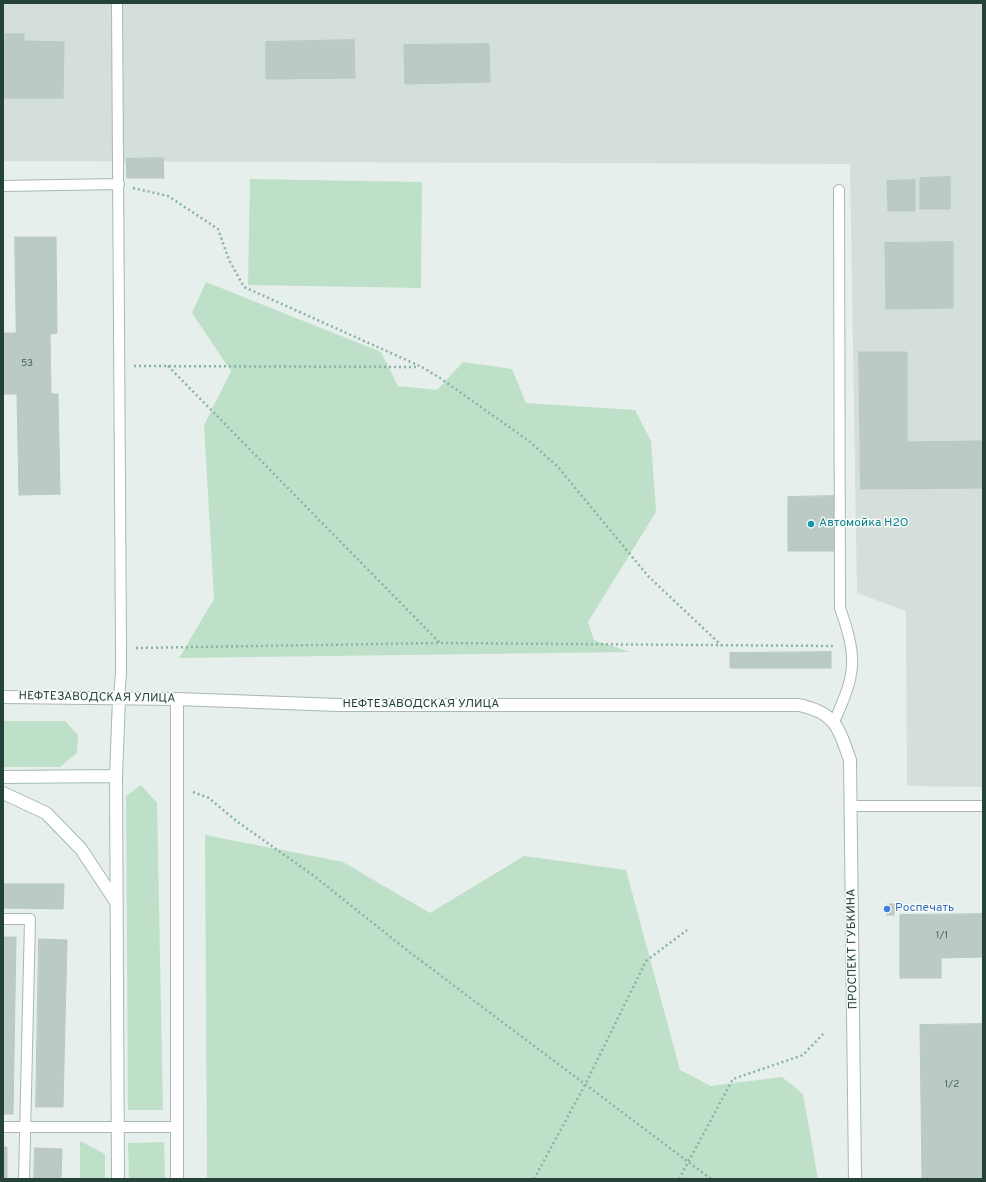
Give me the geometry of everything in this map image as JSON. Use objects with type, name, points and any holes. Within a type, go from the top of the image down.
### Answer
[{"type":"main road","name":"НЕФТЕЗАВОДСКАЯ УЛИЦА","points":[[3,697],[177,699],[338,705],[799,705],[817,709],[834,722]]},
{"type":"main road","points":[[118,698],[116,776],[118,1179]]},
{"type":"main road","points":[[177,699],[178,1179]]},
{"type":"main road","name":"ПРОСПЕКТ ГУБКИНА","points":[[834,722],[850,760],[855,1179]]},
{"type":"main road","points":[[3,777],[116,776]]},
{"type":"main road","points":[[3,793],[46,813],[81,849],[116,902]]},
{"type":"lane","points":[[117,3],[121,649],[121,674],[118,698]]},
{"type":"lane","points":[[3,186],[119,184]]},
{"type":"lane","points":[[834,722],[846,694],[853,664],[850,637],[840,608],[839,190]]},
{"type":"lane","points":[[851,806],[983,806]]},
{"type":"lane","points":[[3,919],[30,919],[24,1179]]},
{"type":"lane","points":[[3,1127],[177,1127]]},
{"type":"path","points":[[119,184],[168,196],[218,229],[229,260],[244,287],[422,366],[529,441],[558,467],[648,576],[722,645]]},
{"type":"path","points":[[120,365],[422,366]]},
{"type":"path","points":[[168,366],[440,643]]},
{"type":"path","points":[[121,649],[440,643],[832,646],[853,664]]},
{"type":"path","points":[[177,785],[209,798],[235,820],[314,876],[408,951],[586,1083],[711,1179]]},
{"type":"path","points":[[534,1179],[586,1083],[646,961],[687,930]]},
{"type":"path","points":[[679,1179],[733,1079],[803,1055],[824,1033]]},
{"type":"shaded area","points":[[3,3],[983,3],[983,787],[907,786],[906,611],[857,593],[850,164],[3,161]]},
{"type":"green space","points":[[250,179],[422,182],[421,288],[248,285]]},
{"type":"green space","points":[[206,282],[381,352],[398,386],[437,390],[463,362],[512,369],[526,403],[635,410],[651,441],[656,512],[588,622],[594,640],[630,652],[179,658],[214,599],[204,425],[231,371],[192,313]]},
{"type":"green space","points":[[3,721],[65,721],[78,735],[77,753],[60,767],[3,767]]},
{"type":"green space","points":[[141,785],[157,803],[163,1110],[128,1110],[126,796]]},
{"type":"green space","points":[[205,835],[343,862],[430,913],[524,856],[626,870],[680,1070],[711,1086],[782,1077],[803,1094],[818,1179],[207,1179]]},
{"type":"green space","points":[[80,1141],[105,1154],[105,1179],[80,1179]]},
{"type":"green space","points":[[164,1142],[165,1179],[129,1179],[128,1143]]},
{"type":"building","points":[[5,34],[24,34],[24,41],[64,42],[63,98],[3,98],[3,41],[5,41]]},
{"type":"building","points":[[354,40],[355,78],[266,79],[266,42]]},
{"type":"building","points":[[489,44],[490,82],[405,84],[404,45]]},
{"type":"building","points":[[163,158],[164,178],[127,178],[126,159]]},
{"type":"building","points":[[950,177],[950,209],[920,209],[920,178]]},
{"type":"building","points":[[915,180],[915,211],[888,211],[887,181]]},
{"type":"building","points":[[15,237],[56,237],[57,333],[50,334],[51,394],[58,394],[60,494],[19,495],[17,394],[3,394],[3,333],[16,333]]},
{"type":"building","points":[[953,242],[953,308],[886,309],[885,243]]},
{"type":"building","points":[[859,352],[907,352],[907,442],[983,441],[983,488],[861,489]]},
{"type":"building","name":"Автомойка H2O","points":[[835,496],[835,551],[788,551],[788,497]]},
{"type":"building","points":[[831,652],[831,668],[730,668],[730,653]]},
{"type":"building","points":[[3,884],[64,884],[63,909],[3,908]]},
{"type":"building","points":[[887,904],[895,904],[894,915],[887,915]]},
{"type":"building","points":[[983,914],[983,957],[941,958],[941,978],[900,978],[900,915]]},
{"type":"building","points":[[3,937],[16,937],[13,1114],[3,1114]]},
{"type":"building","points":[[39,939],[67,940],[63,1107],[36,1107]]},
{"type":"building","points":[[983,1024],[983,1178],[922,1178],[920,1025]]},
{"type":"building","points":[[3,1147],[7,1147],[7,1179],[3,1179]]},
{"type":"building","points":[[35,1148],[62,1149],[61,1179],[34,1179]]},
{"type":"place","name":"Автомойка H2O","points":[[811,524]]},
{"type":"place","name":"Роспечать","points":[[887,909]]}]
